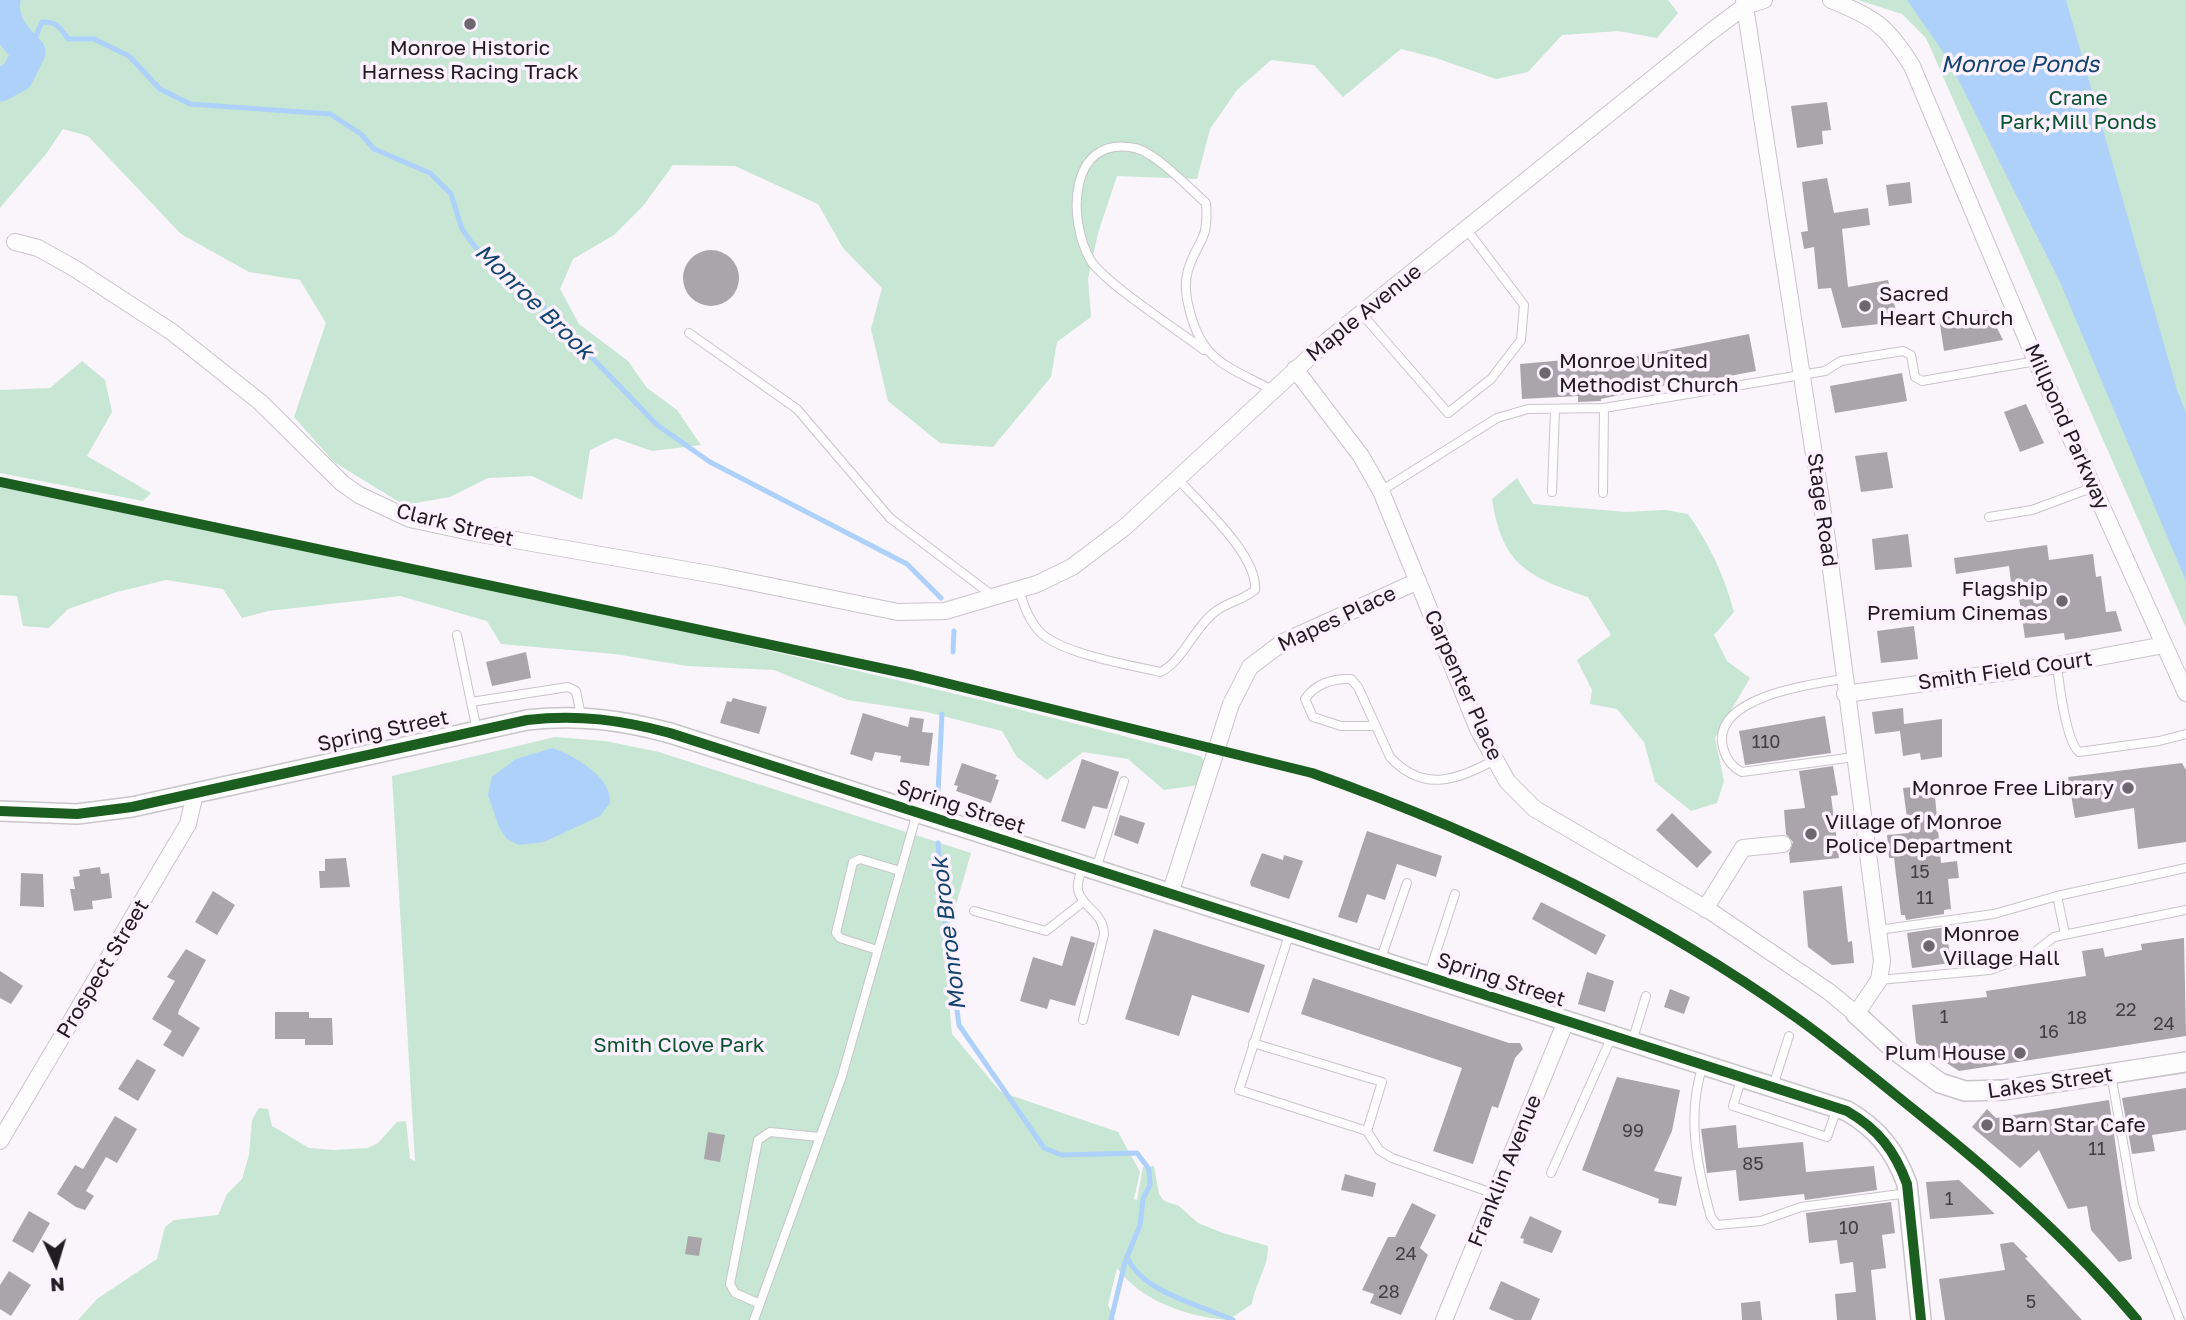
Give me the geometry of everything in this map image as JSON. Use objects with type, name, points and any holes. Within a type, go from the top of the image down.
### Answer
[{"type":"street","points":[[1745,3],[1764,0]]},
{"type":"street","name":"Millpond Parkway","points":[[1830,0],[1868,15],[1895,39],[1912,66],[2036,361],[2186,693]]},
{"type":"street","name":"Maple Avenue","points":[[976,604],[1020,590],[1072,567],[1125,527],[1295,369],[1361,313],[1745,3]]},
{"type":"street","name":"Stage Road","points":[[1745,3],[1803,374],[1882,961],[1879,980]]},
{"type":"street","name":"Clark Street","points":[[15,242],[38,248],[74,268],[172,332],[260,402],[342,483],[359,495],[410,519],[475,534],[721,576],[898,612],[945,611],[976,604]]},
{"type":"street","name":"Carpenter Place","points":[[1295,369],[1361,456],[1381,491],[1478,729],[1507,781],[1535,809],[1705,909],[1828,990],[1856,1014]]},
{"type":"street","name":"Mapes Place","points":[[1170,894],[1231,704],[1250,667],[1283,642],[1418,581]]},
{"type":"street","name":"Smith Field Court","points":[[1844,686],[2057,665],[2164,645]]},
{"type":"street","name":"Spring Street","points":[[0,811],[78,814],[132,807],[527,720],[581,716],[670,733],[1837,1108],[1860,1118],[1883,1138],[1896,1155],[1908,1193]]},
{"type":"street","name":"Prospect Street","points":[[0,1141],[183,834],[194,806],[195,793]]},
{"type":"street","points":[[1705,909],[1743,848],[1783,844]]},
{"type":"street","points":[[1856,1014],[1879,980]]},
{"type":"street","name":"Lakes Street","points":[[1856,1014],[1895,1050],[1940,1083],[1953,1089],[1979,1093],[2186,1062]]},
{"type":"street","name":"Franklin Avenue","points":[[1444,1320],[1566,1021]]},
{"type":"street","points":[[1908,1193],[1921,1320]]},
{"type":"lane","points":[[1204,350],[1195,330],[1185,291],[1189,269],[1206,236],[1206,203],[1149,155],[1136,148],[1114,147],[1098,154],[1086,165],[1079,179],[1075,208],[1080,240],[1093,264],[1204,350],[1222,363],[1272,390]]},
{"type":"lane","points":[[1361,313],[1448,413],[1491,379],[1521,340],[1524,305],[1467,230]]},
{"type":"lane","points":[[689,333],[797,409],[890,518],[995,598]]},
{"type":"lane","points":[[1381,491],[1497,418],[1528,409],[1604,408],[1803,374],[1834,368],[1841,361],[1903,351],[1911,355],[1915,377],[1922,381],[2036,361]]},
{"type":"lane","points":[[1603,493],[1604,408]]},
{"type":"lane","points":[[1552,492],[1555,409]]},
{"type":"lane","points":[[1020,590],[1027,614],[1043,635],[1089,656],[1160,672],[1172,667],[1189,638],[1216,611],[1255,590],[1256,577],[1247,559],[1176,477]]},
{"type":"lane","points":[[1989,517],[2032,510],[2094,486]]},
{"type":"lane","points":[[457,635],[477,730]]},
{"type":"lane","points":[[2057,665],[2074,748],[2079,752],[2159,741],[2186,734]]},
{"type":"lane","points":[[1375,726],[1326,723],[1313,717],[1305,699],[1310,691],[1326,682],[1351,679],[1358,687],[1375,726],[1397,765],[1425,778],[1451,780],[1495,760]]},
{"type":"lane","points":[[1844,686],[1791,688],[1764,697],[1736,713],[1725,726],[1722,738],[1727,758],[1733,767],[1742,772],[1854,757]]},
{"type":"lane","points":[[471,702],[571,688],[576,693],[581,716]]},
{"type":"lane","points":[[1083,1020],[1104,934],[1101,921],[1083,902],[1077,885],[1090,868],[1124,781]]},
{"type":"lane","points":[[754,1320],[842,1076],[917,813]]},
{"type":"lane","points":[[877,950],[839,938],[836,933],[853,862],[860,859],[900,871]]},
{"type":"lane","points":[[1878,930],[1994,914],[2057,896],[2186,868]]},
{"type":"lane","points":[[1380,961],[1407,883]]},
{"type":"lane","points":[[1428,977],[1455,894]]},
{"type":"lane","points":[[2057,896],[2065,934]]},
{"type":"lane","points":[[974,911],[1046,931],[1083,902]]},
{"type":"lane","points":[[1879,980],[1905,980],[1990,970],[2031,955],[2054,937],[2186,910]]},
{"type":"lane","points":[[1290,932],[1239,1090],[1367,1131],[1379,1150],[1392,1158],[1495,1194]]},
{"type":"lane","points":[[1632,1042],[1646,996]]},
{"type":"lane","points":[[1551,1173],[1612,1036]]},
{"type":"lane","points":[[1773,1086],[1789,1036]]},
{"type":"lane","points":[[1253,1043],[1382,1082],[1367,1131]]},
{"type":"lane","points":[[1703,1065],[1696,1088],[1696,1153],[1711,1217],[1717,1225],[1761,1221],[1801,1207],[1908,1193]]},
{"type":"lane","points":[[2111,1074],[2134,1205],[2180,1320]]},
{"type":"lane","points":[[1742,1077],[1732,1106],[1828,1137],[1837,1108]]},
{"type":"lane","points":[[760,1304],[735,1293],[730,1284],[758,1140],[770,1132],[818,1137]]},
{"type":"green space","points":[[0,0],[1668,0],[1678,13],[1657,38],[1618,31],[1562,35],[1528,72],[1496,79],[1401,49],[1343,97],[1314,65],[1271,60],[1237,90],[1210,129],[1197,179],[1117,176],[1098,233],[1088,279],[1091,317],[1057,342],[1051,377],[993,447],[940,443],[888,401],[871,329],[882,288],[843,248],[818,204],[735,166],[673,165],[643,206],[614,235],[573,259],[560,289],[579,324],[628,361],[647,388],[677,410],[701,445],[652,451],[615,438],[590,450],[582,500],[532,476],[488,478],[450,497],[404,505],[334,462],[294,417],[326,323],[300,280],[249,272],[181,234],[88,136],[63,129],[46,154],[0,208]]},
{"type":"green space","name":"Crane Park;Mill Ponds","points":[[1858,0],[2186,0],[2186,628],[1926,38],[1902,14]]},
{"type":"green space","points":[[82,361],[105,380],[112,412],[87,456],[151,493],[143,501],[0,473],[0,390],[50,388]]},
{"type":"green space","points":[[1517,478],[1533,504],[1626,512],[1666,510],[1688,514],[1703,537],[1726,585],[1734,612],[1714,635],[1727,661],[1750,678],[1715,738],[1724,781],[1717,803],[1691,811],[1655,782],[1644,742],[1617,709],[1590,704],[1592,690],[1577,660],[1611,635],[1588,597],[1534,575],[1511,554],[1503,540],[1492,499]]},
{"type":"green space","points":[[0,487],[902,681],[1200,756],[1206,762],[1199,785],[1164,790],[1128,759],[1083,752],[1047,780],[1017,757],[1002,731],[927,712],[848,700],[774,670],[687,666],[615,654],[501,644],[487,621],[400,596],[268,611],[242,618],[223,589],[166,580],[117,592],[68,609],[49,628],[23,626],[17,596],[0,595]]},
{"type":"green space","name":"Smith Clove Park","points":[[555,737],[605,741],[659,752],[971,853],[944,946],[952,1034],[1001,1092],[1118,1132],[1140,1172],[1134,1199],[1137,1200],[1143,1167],[1154,1166],[1159,1194],[1164,1201],[1179,1206],[1198,1223],[1268,1246],[1252,1304],[1228,1320],[1182,1311],[1139,1290],[1117,1268],[1108,1305],[1115,1320],[78,1320],[97,1299],[157,1259],[165,1227],[174,1220],[218,1215],[227,1194],[242,1179],[249,1155],[252,1120],[259,1108],[268,1109],[272,1126],[309,1148],[368,1148],[378,1143],[397,1122],[406,1121],[410,1159],[415,1161],[392,776]]},
{"type":"water","name":"Monroe Ponds","points":[[1907,0],[2066,0],[2177,390],[2186,413],[2186,581],[2060,282],[1948,59]]},
{"type":"water","points":[[553,748],[590,768],[605,784],[610,803],[600,816],[544,842],[519,845],[507,839],[499,827],[488,795],[492,777],[516,759]]},
{"type":"building","points":[[1827,102],[1831,130],[1822,131],[1823,144],[1797,148],[1791,106]]},
{"type":"building","points":[[1827,178],[1834,213],[1868,208],[1870,225],[1842,229],[1848,287],[1888,280],[1899,322],[1842,328],[1831,288],[1818,289],[1814,247],[1804,249],[1801,232],[1808,231],[1802,182]]},
{"type":"building","points":[[1910,182],[1912,203],[1889,206],[1886,185]]},
{"type":"building","points":[[705,250],[717,250],[727,254],[735,262],[739,278],[735,294],[727,302],[717,306],[705,306],[695,302],[687,294],[683,284],[683,272],[687,262],[695,254]]},
{"type":"building","points":[[1988,310],[2003,340],[1944,351],[1939,318]]},
{"type":"building","points":[[1749,334],[1756,371],[1681,385],[1680,382],[1601,401],[1578,402],[1578,396],[1522,399],[1520,364],[1598,357],[1598,364]]},
{"type":"building","points":[[1902,373],[1907,401],[1835,413],[1830,386]]},
{"type":"building","points":[[2026,404],[2044,443],[2020,452],[2004,412]]},
{"type":"building","points":[[1887,452],[1893,488],[1861,492],[1855,456]]},
{"type":"building","points":[[1908,534],[1912,567],[1875,570],[1872,539]]},
{"type":"building","name":"Flagship Premium Cinemas","points":[[2047,545],[2049,560],[2093,554],[2096,577],[2101,576],[2106,612],[2116,611],[2122,631],[2065,640],[2064,633],[2025,638],[2018,591],[2012,591],[2009,566],[1956,574],[1954,558]]},
{"type":"building","points":[[1914,626],[1918,659],[1881,663],[1877,631]]},
{"type":"building","points":[[526,652],[531,678],[492,686],[486,662]]},
{"type":"building","points":[[733,698],[767,707],[759,734],[720,723],[727,701],[731,702]]},
{"type":"building","points":[[1903,708],[1904,724],[1942,719],[1942,757],[1921,760],[1920,753],[1903,756],[1900,731],[1875,734],[1872,712]]},
{"type":"building","points":[[863,713],[908,727],[910,717],[924,719],[922,732],[933,733],[929,766],[900,762],[901,756],[875,752],[872,761],[850,754]]},
{"type":"building","points":[[1825,716],[1831,753],[1745,765],[1739,731]]},
{"type":"building","points":[[1082,759],[1119,772],[1107,809],[1093,806],[1085,829],[1061,821]]},
{"type":"building","points":[[962,763],[997,775],[995,779],[999,780],[991,803],[956,791],[958,786],[954,785]]},
{"type":"building","name":"Monroe Free Library","points":[[2182,763],[2186,770],[2186,842],[2138,849],[2134,808],[2075,818],[2068,777]]},
{"type":"building","name":"Village of Monroe Police Department","points":[[1833,766],[1838,795],[1831,796],[1839,858],[1790,863],[1789,853],[1793,842],[1786,834],[1784,810],[1805,808],[1799,771]]},
{"type":"building","points":[[1934,785],[1941,863],[1957,861],[1959,878],[1948,879],[1951,909],[1944,910],[1944,914],[1906,920],[1905,915],[1901,915],[1894,858],[1889,858],[1887,835],[1909,833],[1903,788]]},
{"type":"building","points":[[1672,813],[1712,852],[1697,868],[1656,830]]},
{"type":"building","points":[[1120,815],[1145,823],[1138,844],[1114,835]]},
{"type":"building","points":[[1367,831],[1442,856],[1436,877],[1397,864],[1385,900],[1367,894],[1357,923],[1338,917]]},
{"type":"building","points":[[1262,853],[1283,860],[1284,855],[1303,861],[1289,899],[1251,886],[1250,882]]},
{"type":"building","points":[[346,858],[350,887],[320,888],[319,871],[325,871],[325,859]]},
{"type":"building","points":[[100,867],[101,874],[109,873],[112,898],[92,901],[93,909],[74,911],[70,889],[75,889],[73,877],[80,876],[79,870]]},
{"type":"building","points":[[21,873],[43,874],[44,907],[20,906]]},
{"type":"building","points":[[1842,886],[1848,942],[1852,941],[1854,963],[1832,965],[1808,947],[1803,891]]},
{"type":"building","points":[[213,891],[235,905],[217,935],[195,922]]},
{"type":"building","points":[[1541,902],[1606,935],[1596,955],[1532,919]]},
{"type":"building","name":"Monroe Village Hall","points":[[1946,927],[1951,963],[1912,968],[1907,933]]},
{"type":"building","points":[[1154,929],[1265,965],[1249,1013],[1192,995],[1179,1036],[1125,1019]]},
{"type":"building","points":[[1071,936],[1095,943],[1075,1006],[1050,999],[1047,1009],[1020,1001],[1033,957],[1062,966]]},
{"type":"building","points":[[2184,938],[2186,1036],[1959,1071],[1916,1043],[1912,1005],[1987,997],[1986,991],[2086,976],[2082,951],[2103,948],[2105,957],[2142,950],[2141,944]]},
{"type":"building","points":[[186,949],[206,960],[178,1014],[200,1028],[183,1057],[163,1045],[172,1031],[152,1019],[175,981],[167,977]]},
{"type":"building","points":[[0,971],[23,986],[11,1004],[0,998]]},
{"type":"building","points":[[1587,972],[1614,981],[1605,1012],[1578,1004]]},
{"type":"building","points":[[1313,978],[1509,1043],[1520,1043],[1523,1049],[1515,1058],[1498,1108],[1492,1106],[1473,1164],[1433,1151],[1462,1068],[1301,1014]]},
{"type":"building","points":[[1670,989],[1690,997],[1684,1014],[1664,1007]]},
{"type":"building","points":[[275,1012],[309,1012],[309,1018],[332,1018],[333,1045],[305,1045],[305,1039],[275,1039]]},
{"type":"building","points":[[137,1059],[156,1070],[138,1101],[118,1089]]},
{"type":"building","points":[[1617,1077],[1680,1090],[1672,1131],[1654,1171],[1682,1177],[1676,1206],[1658,1203],[1659,1199],[1582,1170]]},
{"type":"building","points":[[2186,1088],[2186,1130],[2152,1135],[2155,1151],[2132,1154],[2122,1098]]},
{"type":"building","points":[[2109,1100],[2132,1259],[2119,1262],[2091,1230],[2087,1206],[2068,1209],[2039,1150],[2020,1168],[1972,1127],[1987,1109],[1996,1118]]},
{"type":"building","points":[[115,1116],[137,1129],[117,1163],[106,1157],[86,1191],[94,1196],[85,1210],[76,1207],[57,1194],[75,1165],[83,1169]]},
{"type":"building","points":[[1736,1125],[1738,1148],[1803,1142],[1806,1172],[1874,1166],[1877,1190],[1805,1200],[1804,1194],[1739,1201],[1736,1170],[1707,1173],[1701,1129]]},
{"type":"building","points":[[708,1132],[725,1135],[720,1162],[704,1159]]},
{"type":"building","points":[[1345,1174],[1376,1183],[1373,1197],[1341,1190]]},
{"type":"building","points":[[1959,1180],[1995,1214],[1930,1219],[1926,1182]]},
{"type":"building","points":[[1891,1202],[1895,1233],[1882,1235],[1886,1268],[1871,1270],[1876,1320],[1837,1320],[1835,1294],[1856,1292],[1853,1262],[1840,1264],[1837,1240],[1809,1243],[1806,1213]]},
{"type":"building","points":[[1412,1203],[1436,1215],[1420,1248],[1428,1255],[1401,1315],[1370,1303],[1374,1294],[1362,1290],[1388,1237],[1395,1237]]},
{"type":"building","points":[[29,1211],[50,1223],[33,1253],[12,1241]]},
{"type":"building","points":[[1530,1216],[1562,1231],[1552,1253],[1523,1243],[1524,1239],[1520,1238]]},
{"type":"building","points":[[688,1236],[702,1238],[699,1256],[685,1254]]},
{"type":"building","points":[[2013,1242],[2082,1320],[1945,1320],[1939,1279],[2005,1270],[2000,1244]]},
{"type":"building","points":[[9,1271],[31,1285],[11,1316],[0,1309],[0,1285]]},
{"type":"building","points":[[1501,1281],[1540,1299],[1531,1320],[1515,1320],[1489,1309]]},
{"type":"building","points":[[1760,1301],[1762,1320],[1742,1320],[1741,1303]]},
{"type":"waterway","points":[[0,85],[17,76],[29,52],[6,22],[4,0]]},
{"type":"waterway","name":"Monroe Brook","points":[[29,52],[42,22],[55,24],[68,39],[94,39],[129,56],[160,89],[190,104],[330,114],[361,134],[374,149],[430,173],[451,194],[462,229],[475,247],[522,285],[657,425],[710,462],[907,564],[941,598]]},
{"type":"waterway","name":"Monroe Brook","points":[[953,652],[954,631]]},
{"type":"waterway","name":"Monroe Brook","points":[[938,793],[942,714]]},
{"type":"waterway","name":"Monroe Brook","points":[[938,843],[943,906],[959,1025],[1044,1148],[1062,1155],[1137,1153],[1149,1169],[1150,1185],[1143,1199],[1140,1225],[1125,1262],[1111,1320]]},
{"type":"waterway","points":[[1127,1256],[1134,1268],[1158,1288],[1233,1320]]},
{"type":"cycle path","points":[[0,482],[913,675],[1312,773],[1375,796],[1501,849],[1624,910],[1741,980],[1797,1018],[2005,1185],[2087,1264],[2137,1320]]},
{"type":"cycle path","points":[[0,811],[77,814],[132,807],[527,720],[599,719],[670,733],[1847,1111],[1868,1125],[1884,1142],[1897,1161],[1907,1184],[1921,1320]]},
{"type":"place","name":"Monroe Historic Harness Racing Track","points":[[470,24]]},
{"type":"place","name":"Sacred Heart Church","points":[[1865,306]]},
{"type":"place","name":"Monroe United Methodist Church","points":[[1545,373]]},
{"type":"place","name":"Flagship Premium Cinemas","points":[[2062,601]]},
{"type":"place","name":"Monroe Free Library","points":[[2128,788]]},
{"type":"place","name":"Village of Monroe Police Department","points":[[1811,834]]},
{"type":"place","name":"Monroe Village Hall","points":[[1929,946]]},
{"type":"place","name":"Plum House","points":[[2020,1053]]},
{"type":"place","name":"Barn Star Cafe","points":[[1987,1125]]}]
